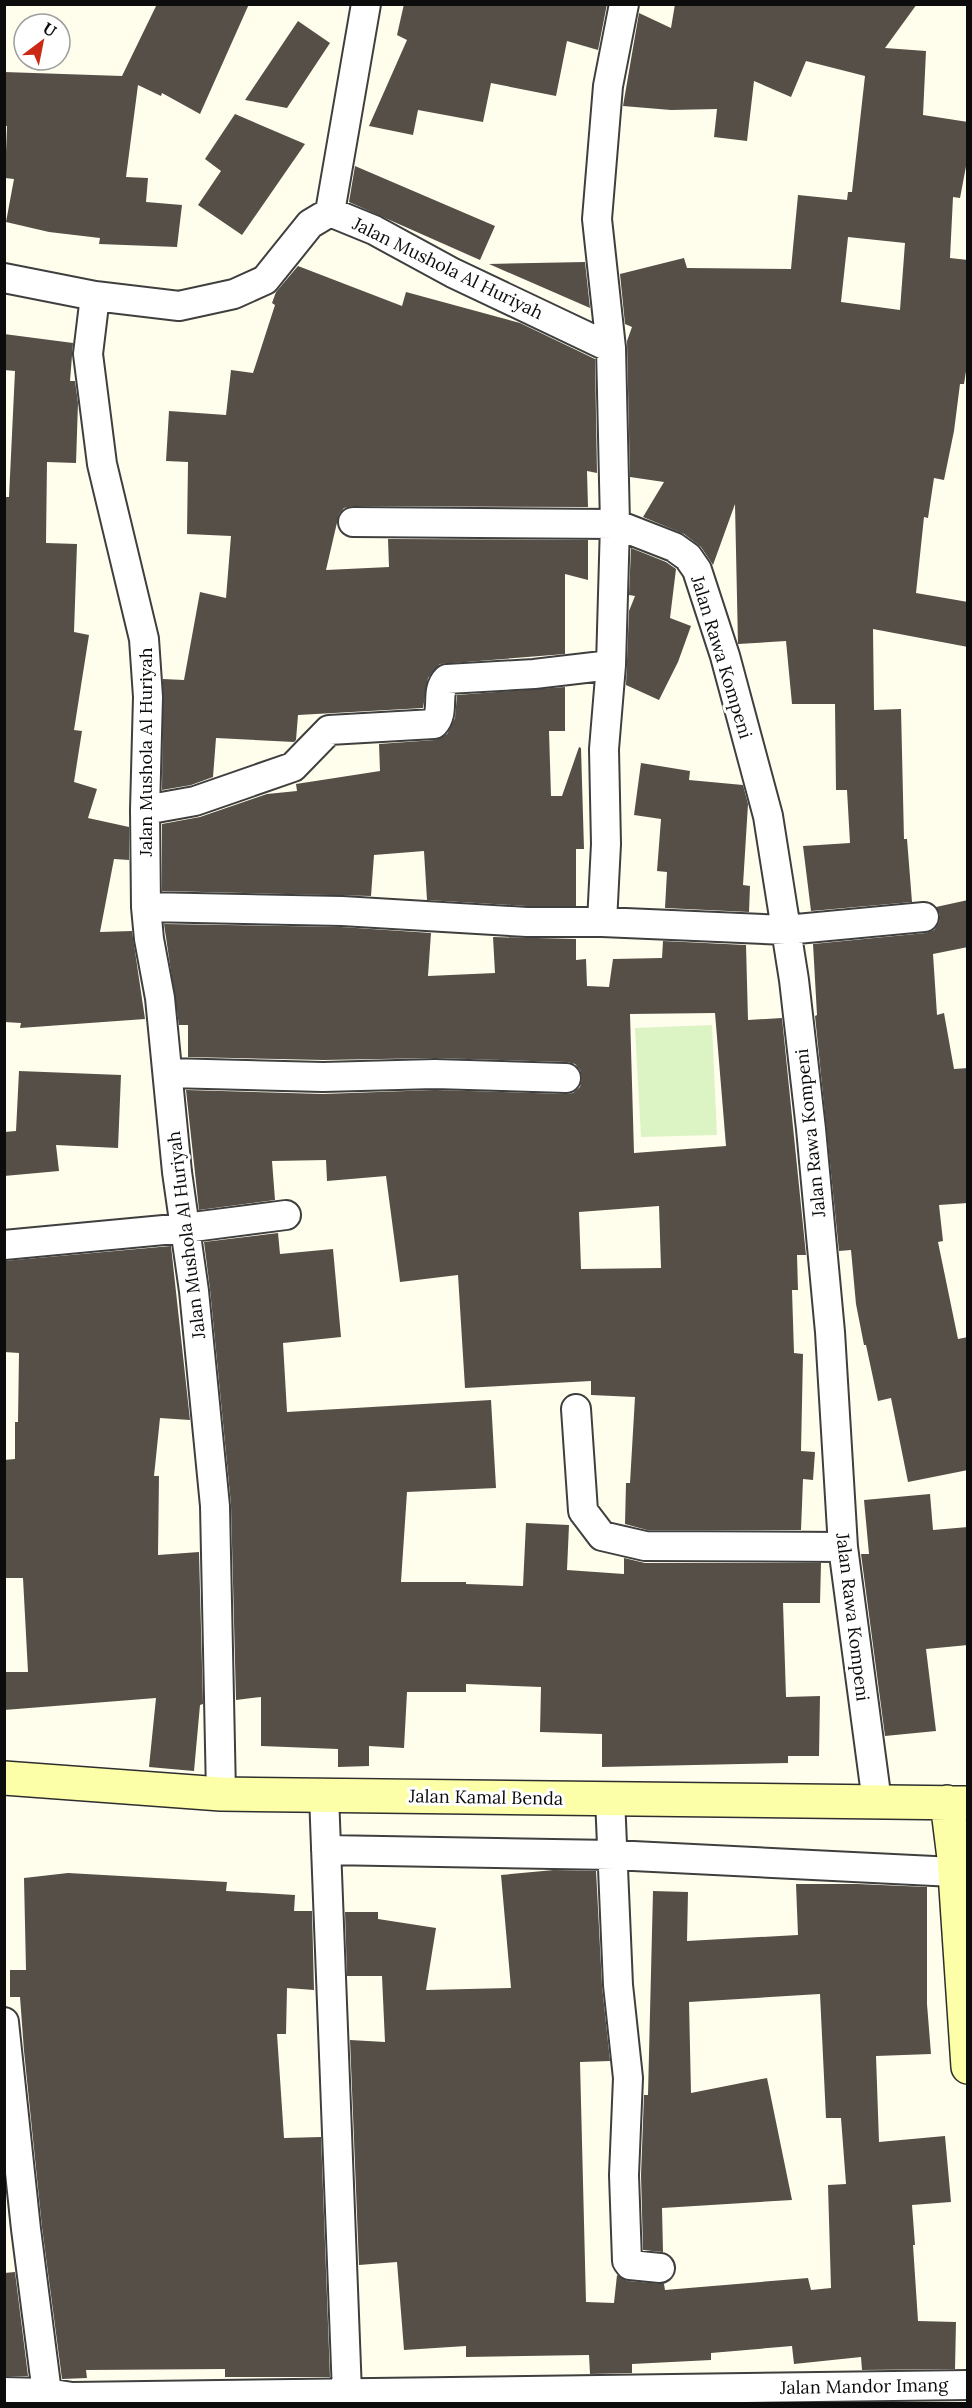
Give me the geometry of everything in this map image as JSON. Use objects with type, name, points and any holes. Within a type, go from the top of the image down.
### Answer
[{"type":"main road","name":"Jalan Kamal Benda","points":[[4,1778],[221,1794],[325,1825],[612,1828],[877,1802],[954,1808]]},
{"type":"main road","points":[[954,1808],[954,1865],[968,2067]]},
{"type":"street","points":[[330,212],[366,4]]},
{"type":"street","points":[[602,922],[606,844],[604,749],[611,665],[615,524],[611,348],[597,219],[608,86],[624,4]]},
{"type":"street","name":"Jalan Mushola Al Huriyah","points":[[221,1794],[215,1506],[194,1292],[177,1172],[160,998],[149,939],[146,907],[145,810],[148,697],[144,639],[102,464],[88,354],[95,296],[178,306],[234,294],[265,280],[310,224],[330,212],[374,230],[453,273],[611,348]]},
{"type":"street","points":[[4,278],[95,296]]},
{"type":"street","name":"Jalan Rawa Kompeni","points":[[353,522],[615,524],[674,547],[688,557],[697,570],[725,656],[768,816],[794,980],[830,1332],[843,1547],[877,1802]]},
{"type":"street","points":[[145,810],[195,801],[293,767],[329,730],[434,724],[440,715],[441,688],[447,680],[534,674],[611,665]]},
{"type":"street","points":[[146,907],[342,911],[527,922],[602,922],[786,930],[924,917]]},
{"type":"street","points":[[168,1073],[323,1077],[435,1074],[567,1078]]},
{"type":"street","points":[[4,1245],[185,1228],[286,1215]]},
{"type":"street","points":[[576,1409],[583,1511],[602,1536],[645,1546],[843,1547]]},
{"type":"street","points":[[362,2397],[325,1825],[612,1828],[954,1865]]},
{"type":"street","points":[[612,1828],[618,1984],[628,2078],[624,2175],[627,2261],[630,2265],[660,2268]]},
{"type":"street","points":[[4,2022],[26,2229],[64,2398]]},
{"type":"street","name":"Jalan Mandor Imang","points":[[4,2392],[64,2398],[362,2397],[968,2385]]},
{"type":"green space","points":[[712,1025],[717,1135],[641,1137],[635,1028]]},
{"type":"building","points":[[157,4],[249,4],[200,114],[162,93],[161,96],[138,85],[126,177],[148,178],[146,202],[182,205],[177,247],[99,244],[100,238],[49,232],[6,222],[14,179],[5,178],[7,126],[4,126],[4,72],[122,76]]},
{"type":"building","points":[[404,4],[607,4],[598,50],[567,41],[556,96],[491,83],[483,122],[418,110],[413,135],[369,126],[407,40],[397,35]]},
{"type":"building","points":[[675,4],[917,4],[885,48],[926,51],[923,115],[968,122],[968,156],[960,198],[953,197],[950,258],[968,260],[968,359],[964,384],[960,384],[954,431],[944,480],[934,478],[928,518],[924,517],[916,593],[968,602],[968,647],[873,629],[874,710],[901,709],[904,839],[907,839],[912,902],[811,911],[803,846],[850,843],[847,790],[836,790],[835,704],[792,704],[786,641],[738,644],[735,504],[713,565],[701,547],[684,534],[643,517],[664,482],[630,477],[627,341],[632,327],[625,324],[620,274],[684,258],[687,268],[791,269],[798,195],[847,200],[848,192],[852,192],[865,76],[806,61],[791,97],[754,81],[747,141],[714,137],[717,109],[671,110],[623,106],[639,13],[671,28]],"holes":[[[848,237],[905,243],[900,310],[841,302]]]},
{"type":"building","points":[[298,21],[330,43],[287,108],[245,100]]},
{"type":"building","points":[[235,114],[305,144],[242,235],[198,205],[221,171],[205,159]]},
{"type":"building","points":[[355,166],[495,226],[480,260],[349,202]]},
{"type":"building","points":[[585,262],[590,308],[489,264]]},
{"type":"building","points":[[298,266],[402,306],[406,292],[520,323],[595,359],[597,473],[587,471],[588,507],[353,506],[344,508],[339,514],[326,570],[389,567],[388,539],[588,540],[588,580],[565,574],[565,654],[440,664],[428,678],[423,708],[298,715],[294,742],[216,738],[213,777],[191,785],[162,790],[163,679],[184,680],[200,592],[226,598],[231,536],[187,534],[188,462],[166,461],[169,411],[226,415],[231,370],[253,373],[275,305],[272,303],[276,292]]},
{"type":"building","points":[[4,334],[73,343],[70,381],[75,381],[78,403],[76,463],[47,462],[46,543],[77,544],[74,632],[89,635],[74,730],[82,731],[74,782],[97,789],[88,818],[129,827],[129,860],[114,859],[100,932],[132,931],[145,1019],[20,1028],[21,1023],[4,1022],[4,497],[9,497],[15,371],[4,370]]},
{"type":"building","points":[[631,548],[666,562],[676,569],[670,618],[691,626],[678,662],[659,700],[626,685],[629,611],[635,596],[629,595]]},
{"type":"building","points":[[565,687],[565,731],[549,731],[551,796],[562,796],[579,747],[581,748],[584,849],[576,849],[576,906],[527,906],[427,900],[424,851],[374,855],[371,896],[162,891],[162,824],[200,817],[267,794],[297,791],[296,784],[380,771],[379,744],[435,740],[447,734],[455,718],[457,695]]},
{"type":"building","points":[[641,763],[690,771],[689,780],[743,785],[748,804],[743,885],[750,886],[749,912],[665,908],[667,872],[657,871],[661,819],[634,815]]},
{"type":"building","points":[[968,900],[968,947],[933,954],[937,1015],[944,1013],[954,1069],[968,1068],[968,1203],[939,1205],[943,1241],[938,1242],[958,1339],[968,1337],[968,1470],[908,1482],[891,1398],[878,1401],[866,1345],[864,1345],[856,1304],[851,1250],[839,1251],[815,1016],[817,1015],[813,944],[926,933],[934,930],[939,923],[940,915],[936,907]]},
{"type":"building","points":[[164,924],[341,927],[431,933],[428,976],[495,973],[493,937],[576,939],[576,960],[586,959],[587,986],[609,987],[613,959],[662,958],[663,941],[746,945],[748,1020],[782,1018],[806,1255],[797,1255],[798,1290],[792,1290],[794,1353],[803,1354],[801,1451],[815,1452],[813,1480],[803,1479],[801,1530],[647,1530],[625,1524],[626,1483],[630,1483],[635,1397],[591,1395],[591,1381],[465,1388],[458,1275],[400,1282],[386,1176],[327,1181],[326,1160],[272,1161],[275,1200],[199,1210],[186,1090],[323,1094],[435,1090],[566,1094],[573,1093],[580,1087],[582,1078],[575,1064],[435,1058],[323,1060],[188,1057],[188,1025],[179,1025]],"holes":[[[715,1013],[726,1146],[634,1153],[630,1014]],[[659,1206],[661,1268],[581,1269],[579,1212]]]},
{"type":"building","points":[[19,1071],[121,1075],[118,1148],[56,1145],[59,1171],[4,1176],[4,1132],[16,1131]]},
{"type":"building","points":[[278,1233],[280,1254],[333,1249],[341,1337],[283,1343],[287,1412],[491,1400],[496,1488],[407,1492],[401,1582],[466,1582],[466,1584],[523,1586],[526,1523],[569,1525],[567,1570],[624,1574],[624,1558],[645,1563],[821,1563],[820,1603],[783,1603],[786,1697],[820,1696],[819,1756],[788,1756],[788,1763],[602,1767],[602,1734],[540,1732],[541,1687],[466,1684],[466,1692],[407,1692],[404,1748],[369,1746],[369,1766],[338,1767],[338,1749],[261,1746],[261,1697],[236,1700],[231,1504],[204,1242]]},
{"type":"building","points":[[171,1246],[190,1420],[160,1418],[154,1476],[159,1476],[158,1555],[199,1552],[203,1704],[200,1705],[194,1771],[149,1767],[156,1698],[4,1710],[4,1672],[28,1672],[23,1578],[4,1578],[4,1460],[15,1459],[19,1353],[4,1352],[4,1261]]},
{"type":"building","points":[[930,1494],[933,1530],[968,1527],[968,1645],[926,1649],[936,1731],[885,1736],[861,1554],[869,1554],[864,1500]]},
{"type":"building","points":[[554,1870],[596,1871],[602,1986],[610,2061],[580,2062],[586,2302],[614,2303],[617,2275],[628,2281],[664,2284],[665,2290],[808,2278],[811,2290],[831,2288],[828,2185],[846,2184],[841,2118],[826,2118],[820,1994],[689,2002],[691,2093],[767,2078],[792,2200],[662,2208],[663,2252],[643,2250],[641,2175],[644,2095],[648,2095],[653,1891],[688,1892],[687,1941],[798,1935],[796,1884],[927,1887],[927,2004],[931,2054],[876,2056],[879,2142],[945,2136],[951,2202],[912,2205],[915,2245],[913,2245],[918,2321],[956,2322],[955,2369],[862,2370],[861,2357],[794,2364],[792,2346],[711,2353],[711,2360],[632,2364],[632,2373],[590,2374],[589,2355],[466,2357],[466,2346],[404,2350],[397,2262],[359,2265],[350,2040],[385,2042],[382,1976],[347,1976],[345,1912],[378,1912],[378,1919],[436,1928],[426,1990],[511,1988],[501,1875]]},
{"type":"building","points":[[68,1873],[227,1882],[226,1891],[295,1895],[294,1911],[312,1911],[314,1990],[287,1988],[286,2034],[277,2034],[284,2138],[321,2137],[330,2377],[225,2377],[225,2369],[86,2370],[87,2378],[62,2379],[42,2227],[20,1997],[10,1997],[10,1970],[26,1970],[24,1878]]},
{"type":"building","points":[[15,2272],[28,2376],[4,2376],[4,2273]]}]
